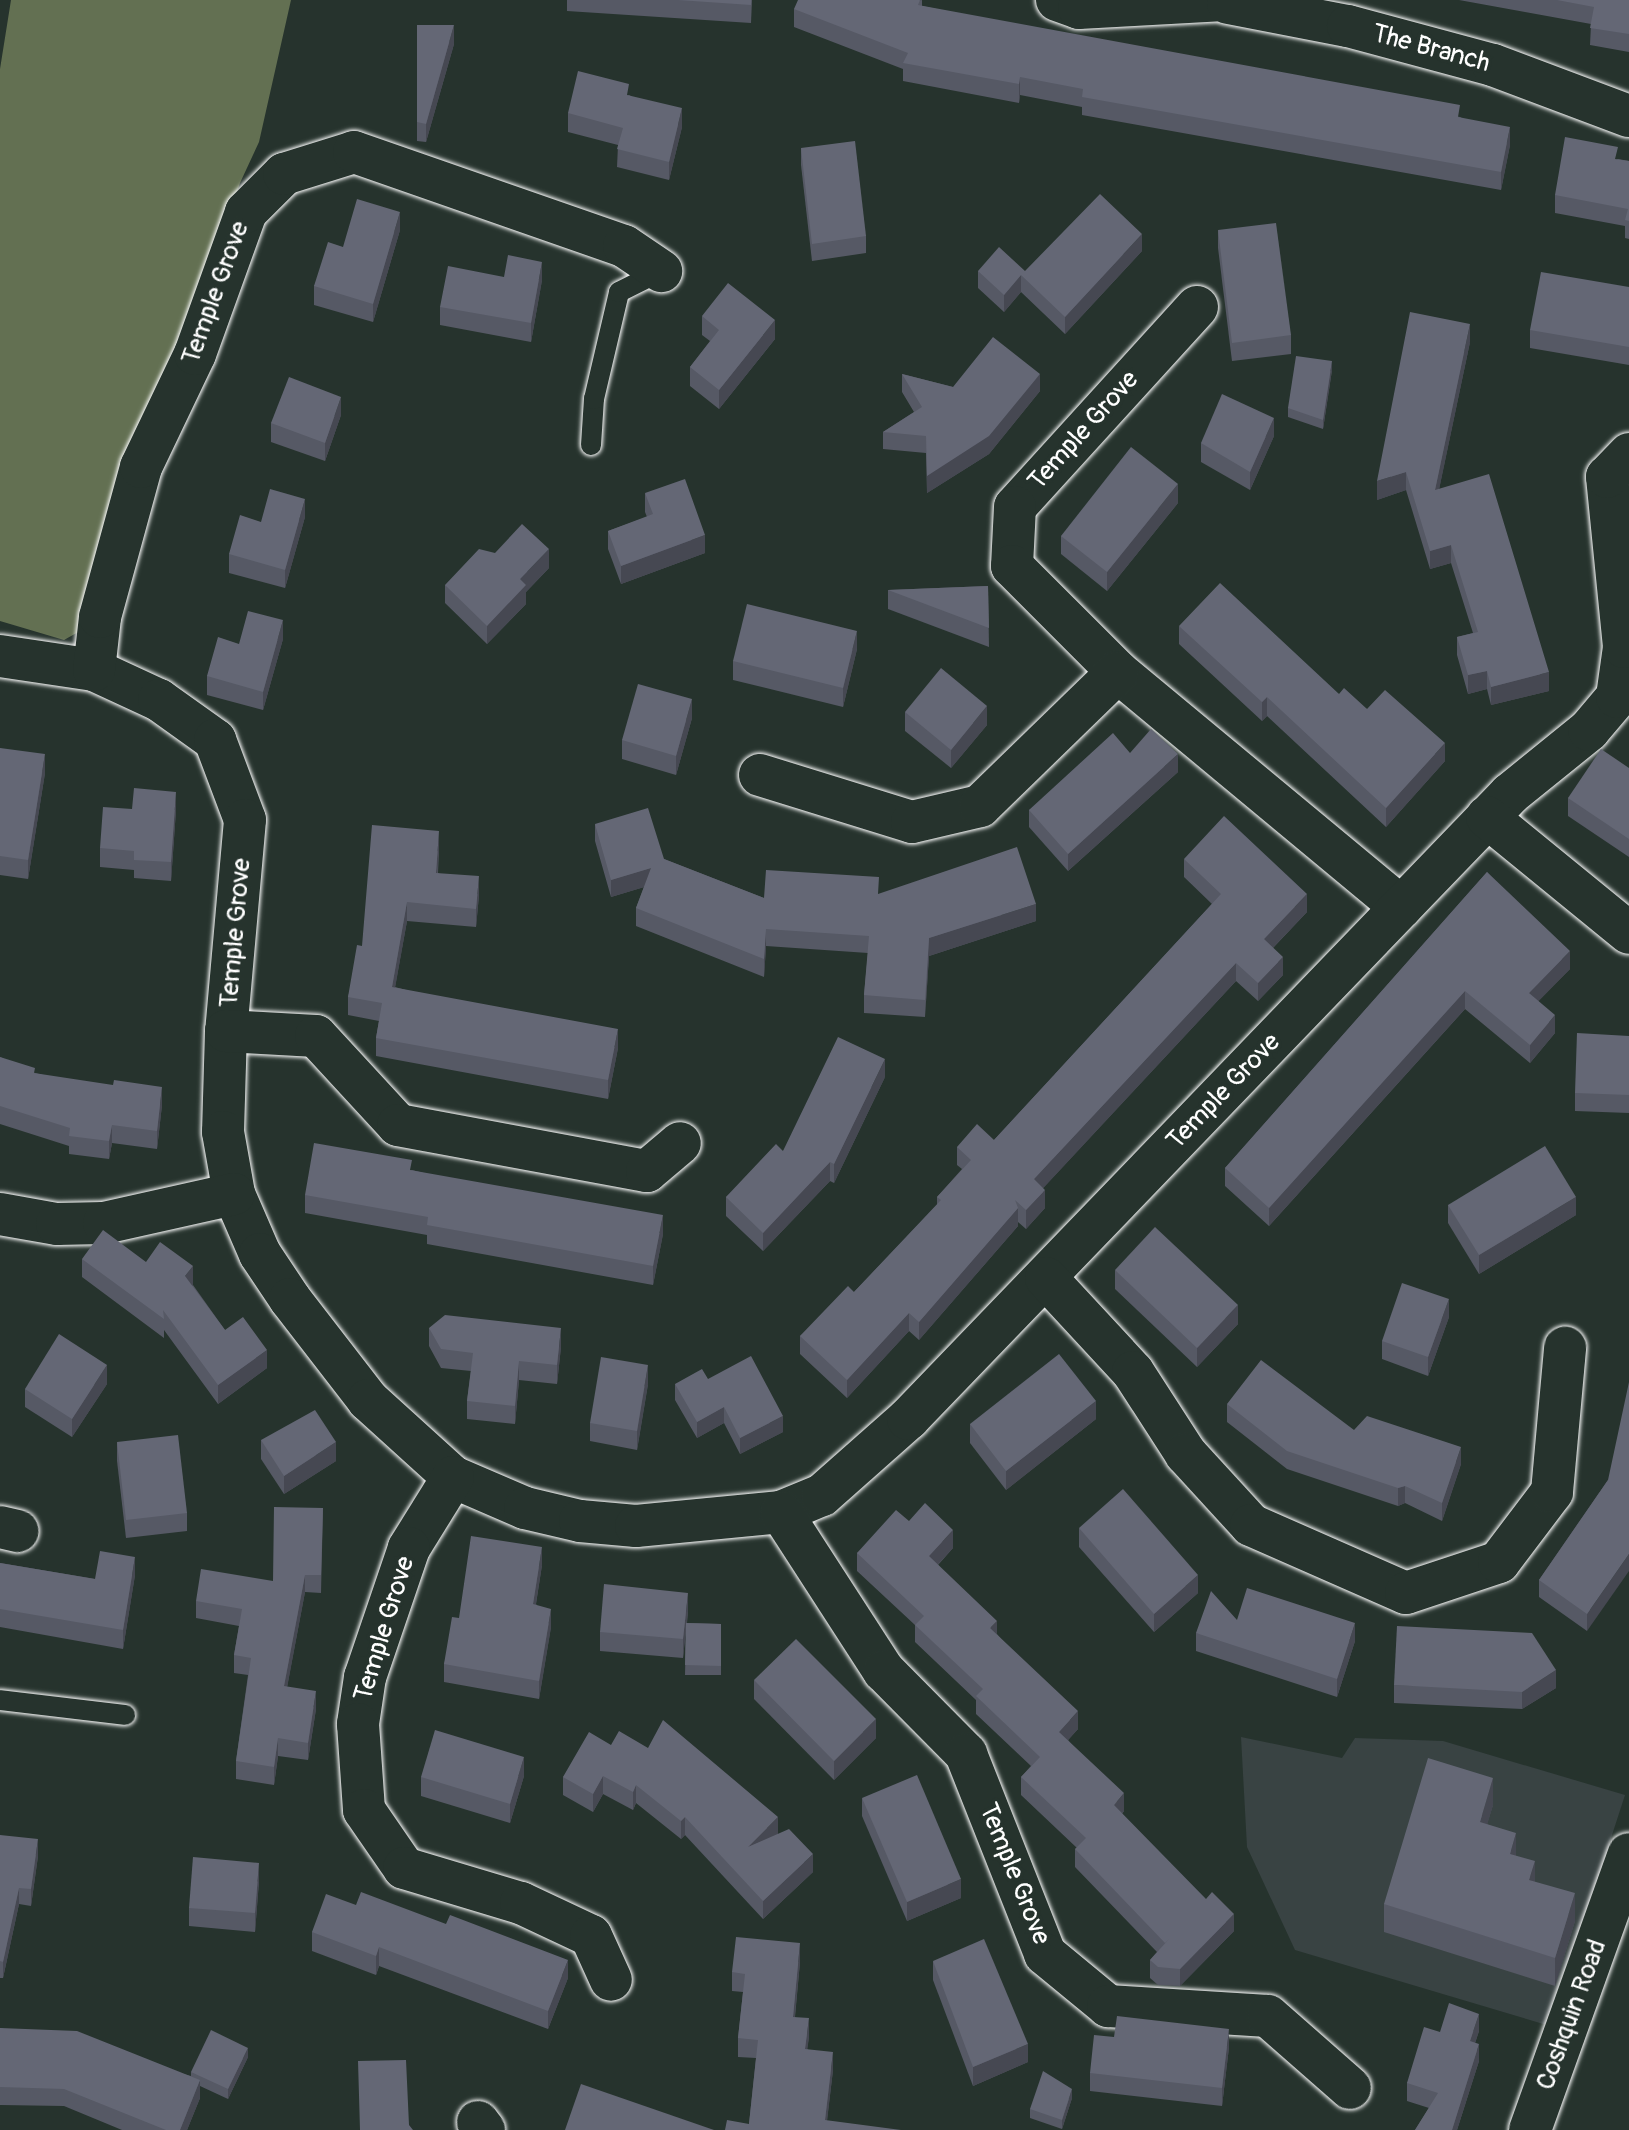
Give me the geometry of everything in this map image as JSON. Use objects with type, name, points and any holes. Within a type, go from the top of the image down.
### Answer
[{"type":"street","name":"The Branch","points":[[1057,0],[1079,8],[1228,2],[1348,26],[1493,65],[1629,116]]},
{"type":"street","name":"Temple Grove","points":[[94,670],[100,617],[141,467],[195,354],[246,212],[284,174],[354,152],[624,246],[661,271]]},
{"type":"street","name":"Temple Grove","points":[[1197,307],[1015,507],[1012,566],[1118,672],[1401,907]]},
{"type":"street","name":"Temple Grove","points":[[0,656],[94,670],[159,700],[215,740],[245,820],[226,1031],[223,1132],[234,1194],[260,1254],[327,1349],[387,1419],[453,1477],[513,1504],[580,1521],[636,1526],[781,1512],[822,1495],[908,1419],[1487,817],[1589,730],[1617,697],[1624,647],[1607,477],[1629,454]]},
{"type":"street","points":[[760,775],[912,822],[980,806],[1118,672]]},
{"type":"street","points":[[1487,817],[1629,933]]},
{"type":"street","name":"Temple Grove","points":[[226,1031],[316,1036],[398,1125],[647,1171],[680,1143]]},
{"type":"street","points":[[0,1214],[57,1224],[104,1223],[234,1194]]},
{"type":"street","points":[[1046,1278],[1133,1372],[1186,1454],[1251,1525],[1406,1593],[1499,1562],[1552,1492],[1565,1348]]},
{"type":"street","name":"Temple Grove","points":[[453,1477],[409,1548],[365,1677],[358,1724],[364,1810],[404,1868],[521,1903],[591,1936],[611,1980]]},
{"type":"street","name":"Temple Grove","points":[[781,1512],[884,1671],[966,1754],[1045,1954],[1108,2006],[1268,2016],[1350,2088]]},
{"type":"street","name":"Coshquin Road","points":[[1530,2130],[1629,1854]]},
{"type":"lane","points":[[591,445],[594,399],[619,292],[661,271]]},
{"type":"lane","points":[[0,1700],[125,1715]]},
{"type":"shaded area","points":[[1241,1737],[1342,1758],[1355,1738],[1443,1741],[1625,1795],[1550,2026],[1295,1950],[1247,1847]]},
{"type":"green space","points":[[11,0],[291,0],[259,142],[240,183],[89,626],[64,640],[0,621],[0,69]]},
{"type":"building","points":[[678,0],[751,0],[751,5]]},
{"type":"building","points":[[798,0],[920,0],[918,5],[1460,105],[1458,117],[1510,127],[1501,172],[1082,97],[1083,89],[1020,77],[1019,84],[903,63],[908,53],[794,9]]},
{"type":"building","points":[[1557,0],[1629,0],[1629,34],[1590,28],[1594,7]]},
{"type":"building","points":[[417,25],[454,25],[426,124],[417,122]]},
{"type":"building","points":[[578,71],[629,84],[627,95],[682,108],[669,162],[617,149],[623,128],[568,113]]},
{"type":"building","points":[[1565,137],[1618,147],[1615,159],[1629,161],[1629,221],[1625,220],[1628,209],[1555,195]]},
{"type":"building","points":[[855,141],[866,236],[812,244],[801,148]]},
{"type":"building","points":[[1100,194],[1142,234],[1065,317],[1021,275],[1004,295],[978,271],[999,247],[1025,271]]},
{"type":"building","points":[[357,199],[400,212],[373,304],[314,286],[328,242],[343,247]]},
{"type":"building","points":[[1276,223],[1291,335],[1232,343],[1218,230]]},
{"type":"building","points":[[508,255],[542,262],[531,323],[440,307],[448,266],[504,277]]},
{"type":"building","points":[[1541,272],[1629,287],[1629,347],[1530,330]]},
{"type":"building","points":[[728,283],[775,320],[719,390],[690,367],[719,330],[702,316]]},
{"type":"building","points":[[1410,312],[1470,324],[1435,490],[1489,474],[1549,672],[1491,687],[1487,671],[1468,675],[1457,637],[1478,632],[1451,545],[1430,551],[1406,472],[1377,481]]},
{"type":"building","points":[[993,337],[1040,374],[989,436],[927,476],[926,436],[883,432],[922,407],[902,374],[953,387]]},
{"type":"building","points":[[1296,356],[1332,361],[1323,420],[1288,408]]},
{"type":"building","points":[[289,377],[341,397],[325,443],[271,423]]},
{"type":"building","points":[[1222,394],[1274,418],[1250,472],[1201,443]]},
{"type":"building","points":[[1131,447],[1178,484],[1107,572],[1061,536]]},
{"type":"building","points":[[685,479],[705,535],[621,566],[608,531],[653,514],[645,493]]},
{"type":"building","points":[[270,489],[305,499],[285,570],[229,554],[240,515],[261,522]]},
{"type":"building","points":[[522,524],[549,549],[520,579],[526,585],[487,626],[445,585],[479,549],[495,553]]},
{"type":"building","points":[[1220,583],[1339,694],[1344,688],[1367,709],[1385,690],[1445,743],[1386,808],[1267,697],[1262,702],[1179,626]]},
{"type":"building","points":[[988,586],[989,628],[888,590]]},
{"type":"building","points":[[747,604],[857,631],[843,688],[733,661]]},
{"type":"building","points":[[248,611],[283,620],[263,692],[207,676],[218,637],[239,644]]},
{"type":"building","points":[[941,668],[987,706],[951,750],[905,712]]},
{"type":"building","points":[[638,684],[692,699],[676,756],[622,740]]},
{"type":"building","points":[[1151,729],[1178,754],[1068,854],[1029,810],[1113,733],[1130,753]]},
{"type":"building","points":[[0,748],[45,754],[28,860],[0,856]]},
{"type":"building","points":[[1601,749],[1629,768],[1629,839],[1568,798]]},
{"type":"building","points":[[134,788],[176,792],[171,862],[134,860],[134,851],[100,848],[103,807],[132,809]]},
{"type":"building","points":[[648,808],[664,859],[764,898],[766,870],[879,877],[878,894],[1017,847],[1036,904],[929,938],[925,1000],[864,995],[869,936],[766,929],[764,959],[636,908],[651,868],[611,880],[595,824]]},
{"type":"building","points":[[1224,816],[1307,894],[1264,939],[1283,957],[1258,983],[1236,963],[1034,1179],[1045,1190],[1026,1210],[1015,1200],[1018,1208],[919,1322],[909,1313],[847,1380],[800,1336],[848,1286],[854,1292],[941,1200],[937,1197],[971,1160],[957,1147],[977,1124],[994,1140],[1221,894],[1184,859]]},
{"type":"building","points":[[372,825],[439,831],[436,873],[479,876],[476,909],[407,902],[392,987],[618,1029],[608,1080],[376,1038],[382,1003],[348,997],[357,945],[362,946]]},
{"type":"building","points":[[1487,872],[1570,951],[1529,993],[1555,1015],[1530,1045],[1465,991],[1269,1208],[1225,1168]]},
{"type":"building","points":[[1577,1033],[1629,1036],[1629,1095],[1575,1093]]},
{"type":"building","points":[[838,1037],[885,1059],[834,1164],[830,1162],[763,1233],[726,1197],[776,1144],[783,1151]]},
{"type":"building","points":[[0,1057],[35,1068],[34,1073],[113,1085],[114,1080],[162,1087],[157,1131],[112,1125],[109,1141],[69,1136],[70,1128],[0,1106]]},
{"type":"building","points":[[314,1143],[412,1160],[410,1170],[663,1215],[653,1266],[427,1225],[428,1217],[305,1195]]},
{"type":"building","points":[[1545,1146],[1576,1197],[1479,1255],[1448,1205]]},
{"type":"building","points":[[1155,1227],[1238,1305],[1197,1348],[1115,1270]]},
{"type":"building","points":[[103,1230],[146,1262],[160,1242],[193,1266],[185,1276],[225,1330],[243,1317],[267,1350],[218,1385],[163,1310],[164,1319],[82,1259]]},
{"type":"building","points":[[1402,1283],[1449,1299],[1428,1357],[1382,1341]]},
{"type":"building","points":[[445,1315],[561,1328],[557,1365],[519,1361],[515,1406],[467,1401],[473,1353],[441,1349],[429,1328]]},
{"type":"building","points":[[59,1334],[107,1365],[72,1419],[25,1389]]},
{"type":"building","points":[[1059,1354],[1096,1401],[1006,1471],[970,1424]]},
{"type":"building","points":[[751,1356],[783,1416],[740,1438],[724,1407],[697,1422],[675,1384],[702,1369],[708,1379]]},
{"type":"building","points":[[601,1357],[648,1365],[637,1431],[590,1423]]},
{"type":"building","points":[[1261,1360],[1354,1430],[1367,1416],[1461,1447],[1442,1503],[1405,1486],[1398,1488],[1287,1451],[1227,1404]]},
{"type":"building","points":[[1629,1382],[1629,1554],[1587,1614],[1539,1580],[1608,1480]]},
{"type":"building","points":[[315,1410],[336,1442],[284,1476],[261,1440]]},
{"type":"building","points":[[178,1435],[187,1513],[126,1520],[117,1442]]},
{"type":"building","points":[[1123,1489],[1198,1575],[1154,1614],[1079,1528]]},
{"type":"building","points":[[925,1503],[953,1530],[929,1556],[997,1621],[990,1628],[1078,1711],[1059,1732],[1124,1793],[1114,1805],[1206,1899],[1212,1892],[1234,1914],[1180,1969],[1158,1967],[1150,1960],[1169,1939],[1165,1943],[1075,1849],[1086,1838],[1021,1777],[1040,1757],[976,1696],[983,1689],[915,1625],[924,1616],[857,1553],[896,1510],[909,1521]]},
{"type":"building","points":[[274,1507],[323,1508],[321,1575],[305,1575],[284,1686],[316,1691],[308,1743],[278,1738],[274,1767],[236,1761],[251,1658],[234,1655],[242,1609],[196,1601],[201,1569],[273,1581]]},
{"type":"building","points":[[471,1536],[542,1547],[533,1604],[551,1609],[539,1681],[444,1664],[452,1617],[459,1618]]},
{"type":"building","points":[[100,1551],[135,1557],[123,1630],[0,1609],[0,1563],[95,1579]]},
{"type":"building","points":[[604,1584],[688,1593],[683,1639],[600,1632]]},
{"type":"building","points":[[1247,1588],[1355,1623],[1337,1679],[1196,1633],[1211,1591],[1237,1620]]},
{"type":"building","points":[[686,1623],[721,1624],[721,1666],[685,1665]]},
{"type":"building","points":[[1397,1626],[1532,1633],[1556,1670],[1522,1692],[1394,1685]]},
{"type":"building","points":[[796,1639],[876,1719],[834,1761],[754,1680]]},
{"type":"building","points":[[663,1720],[778,1817],[748,1847],[789,1829],[813,1854],[763,1901],[685,1817],[681,1821],[636,1785],[633,1792],[603,1776],[593,1794],[563,1777],[589,1732],[611,1745],[619,1731],[648,1748]]},
{"type":"building","points":[[435,1730],[524,1757],[510,1804],[421,1777]]},
{"type":"building","points":[[1428,1758],[1493,1778],[1480,1822],[1516,1833],[1510,1854],[1535,1861],[1529,1880],[1575,1893],[1555,1958],[1384,1904]]},
{"type":"building","points":[[917,1775],[961,1879],[907,1902],[862,1798]]},
{"type":"building","points":[[0,1835],[38,1839],[31,1889],[19,1888],[3,1962],[0,1961]]},
{"type":"building","points":[[193,1857],[259,1863],[255,1913],[189,1908]]},
{"type":"building","points":[[361,1892],[446,1924],[450,1915],[568,1960],[548,2011],[379,1947],[376,1956],[312,1932],[326,1894],[356,1905]]},
{"type":"building","points":[[736,1937],[800,1943],[793,2017],[809,2018],[805,2049],[833,2052],[825,2120],[901,2130],[725,2130],[727,2120],[749,2124],[758,2040],[738,2038],[745,1974],[732,1972]]},
{"type":"building","points":[[984,1939],[1028,2044],[973,2067],[933,1961]]},
{"type":"building","points":[[1449,2003],[1479,2014],[1470,2041],[1479,2044],[1452,2130],[1415,2130],[1438,2093],[1407,2083],[1424,2027],[1440,2032]]},
{"type":"building","points":[[1117,2016],[1229,2029],[1222,2088],[1090,2073],[1094,2035],[1114,2037]]},
{"type":"building","points":[[0,2028],[77,2031],[200,2080],[180,2130],[166,2130],[64,2089],[0,2087]]},
{"type":"building","points":[[211,2030],[248,2048],[228,2089],[191,2072]]},
{"type":"building","points":[[406,2060],[409,2125],[413,2130],[360,2130],[358,2061]]},
{"type":"building","points":[[1043,2071],[1072,2089],[1062,2120],[1030,2109]]},
{"type":"building","points":[[581,2084],[714,2130],[565,2130]]}]
